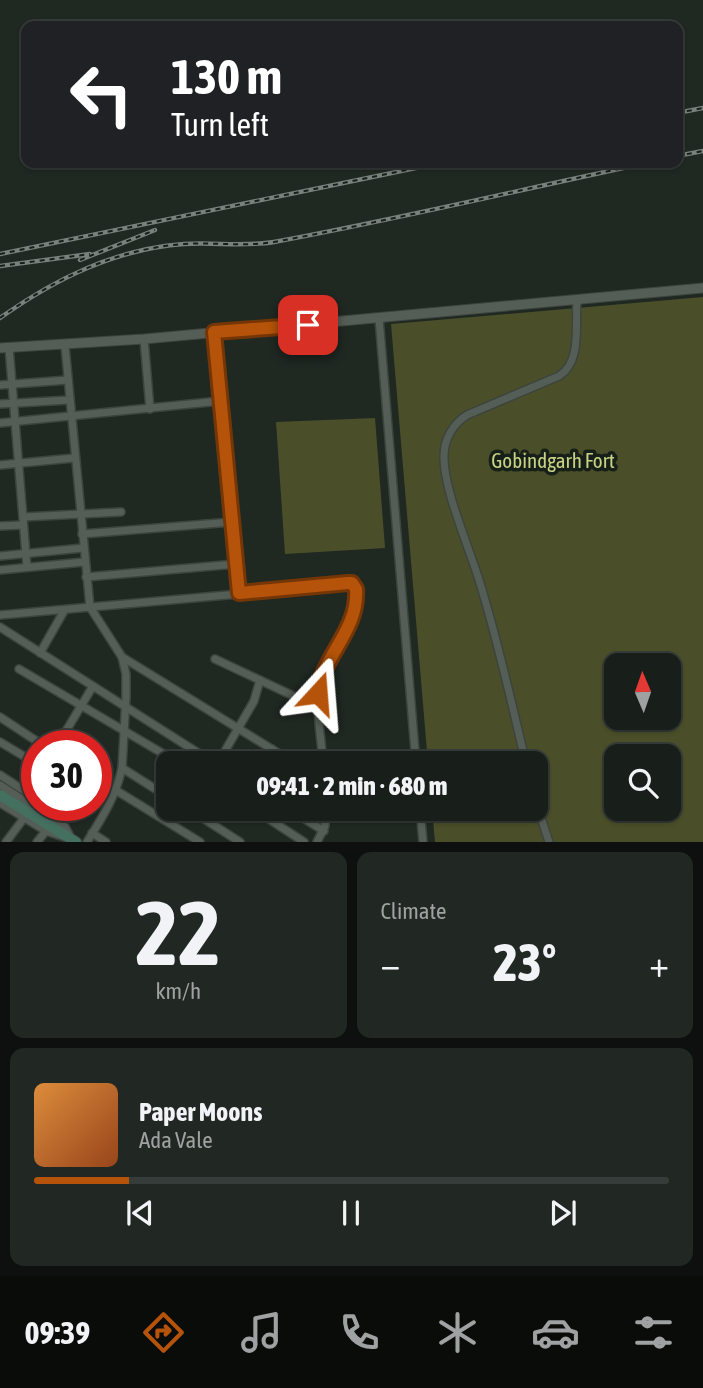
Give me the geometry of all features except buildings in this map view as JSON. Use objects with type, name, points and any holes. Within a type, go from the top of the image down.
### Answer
[{"type":"main road","points":[[0,794],[21,811]]},
{"type":"main road","points":[[36,821],[70,840]]},
{"type":"street","points":[[27,568],[12,385],[5,348],[65,346],[703,288]]},
{"type":"street","points":[[523,751],[494,631],[456,509],[444,457],[450,433],[459,420],[559,376],[570,368],[574,355],[577,301]]},
{"type":"street","points":[[379,318],[415,751]]},
{"type":"street","points":[[214,332],[239,593]]},
{"type":"street","points":[[144,339],[150,409]]},
{"type":"street","points":[[65,346],[90,607],[122,657],[127,687],[122,768],[116,790],[87,842]]},
{"type":"street","points":[[0,385],[68,380]]},
{"type":"street","points":[[0,404],[69,400]]},
{"type":"street","points":[[0,423],[220,401]]},
{"type":"street","points":[[0,465],[74,458]]},
{"type":"street","points":[[0,526],[80,514],[121,512]]},
{"type":"street","points":[[82,534],[232,522]]},
{"type":"street","points":[[0,556],[83,548]]},
{"type":"street","points":[[0,570],[84,562]]},
{"type":"street","points":[[86,577],[236,564]]},
{"type":"street","points":[[0,615],[348,583],[356,587],[355,615],[320,680],[322,751]]},
{"type":"street","points":[[40,653],[64,611]]},
{"type":"street","points":[[0,628],[196,751]]},
{"type":"street","points":[[122,657],[275,751]]},
{"type":"street","points":[[215,659],[319,708]]},
{"type":"street","points":[[19,669],[158,751]]},
{"type":"street","points":[[223,751],[254,701],[260,680]]},
{"type":"street","points":[[66,730],[93,686]]},
{"type":"street","points":[[0,718],[21,731]]},
{"type":"street","points":[[0,742],[21,754]]},
{"type":"street","points":[[122,768],[156,789]]},
{"type":"street","points":[[0,775],[21,789]]},
{"type":"street","points":[[0,785],[65,827],[70,840]]},
{"type":"street","points":[[112,788],[200,842]]},
{"type":"street","points":[[0,803],[21,813]]},
{"type":"street","points":[[6,842],[25,821]]},
{"type":"street","points":[[34,821],[46,831],[70,840]]},
{"type":"street","points":[[207,821],[240,842]]},
{"type":"street","points":[[272,821],[304,842]]},
{"type":"street","points":[[308,821],[324,831]]},
{"type":"street","points":[[317,842],[324,831],[325,821]]},
{"type":"street","points":[[421,821],[423,842]]},
{"type":"street","points":[[543,821],[550,842]]},
{"type":"street","points":[[37,842],[46,831]]},
{"type":"street","points":[[92,833],[106,842]]},
{"type":"green space","name":"Gobindgarh Fort","points":[[703,297],[703,842],[435,842],[433,821],[548,821],[548,751],[427,751],[391,324]]},
{"type":"green space","points":[[375,418],[385,548],[285,554],[276,422]]},
{"type":"railway","points":[[683,112],[703,108]]},
{"type":"railway","points":[[683,155],[703,151]]},
{"type":"railway","points":[[0,254],[416,168]]},
{"type":"railway","points":[[0,318],[64,279],[110,259],[134,252],[184,244],[274,242],[624,168]]},
{"type":"railway","points":[[80,260],[155,230]]},
{"type":"railway","points":[[0,266],[90,254]]},
{"type":"route","points":[[308,325],[214,332],[239,593],[348,583],[352,583],[356,589],[355,615],[323,670],[318,693]]}]
